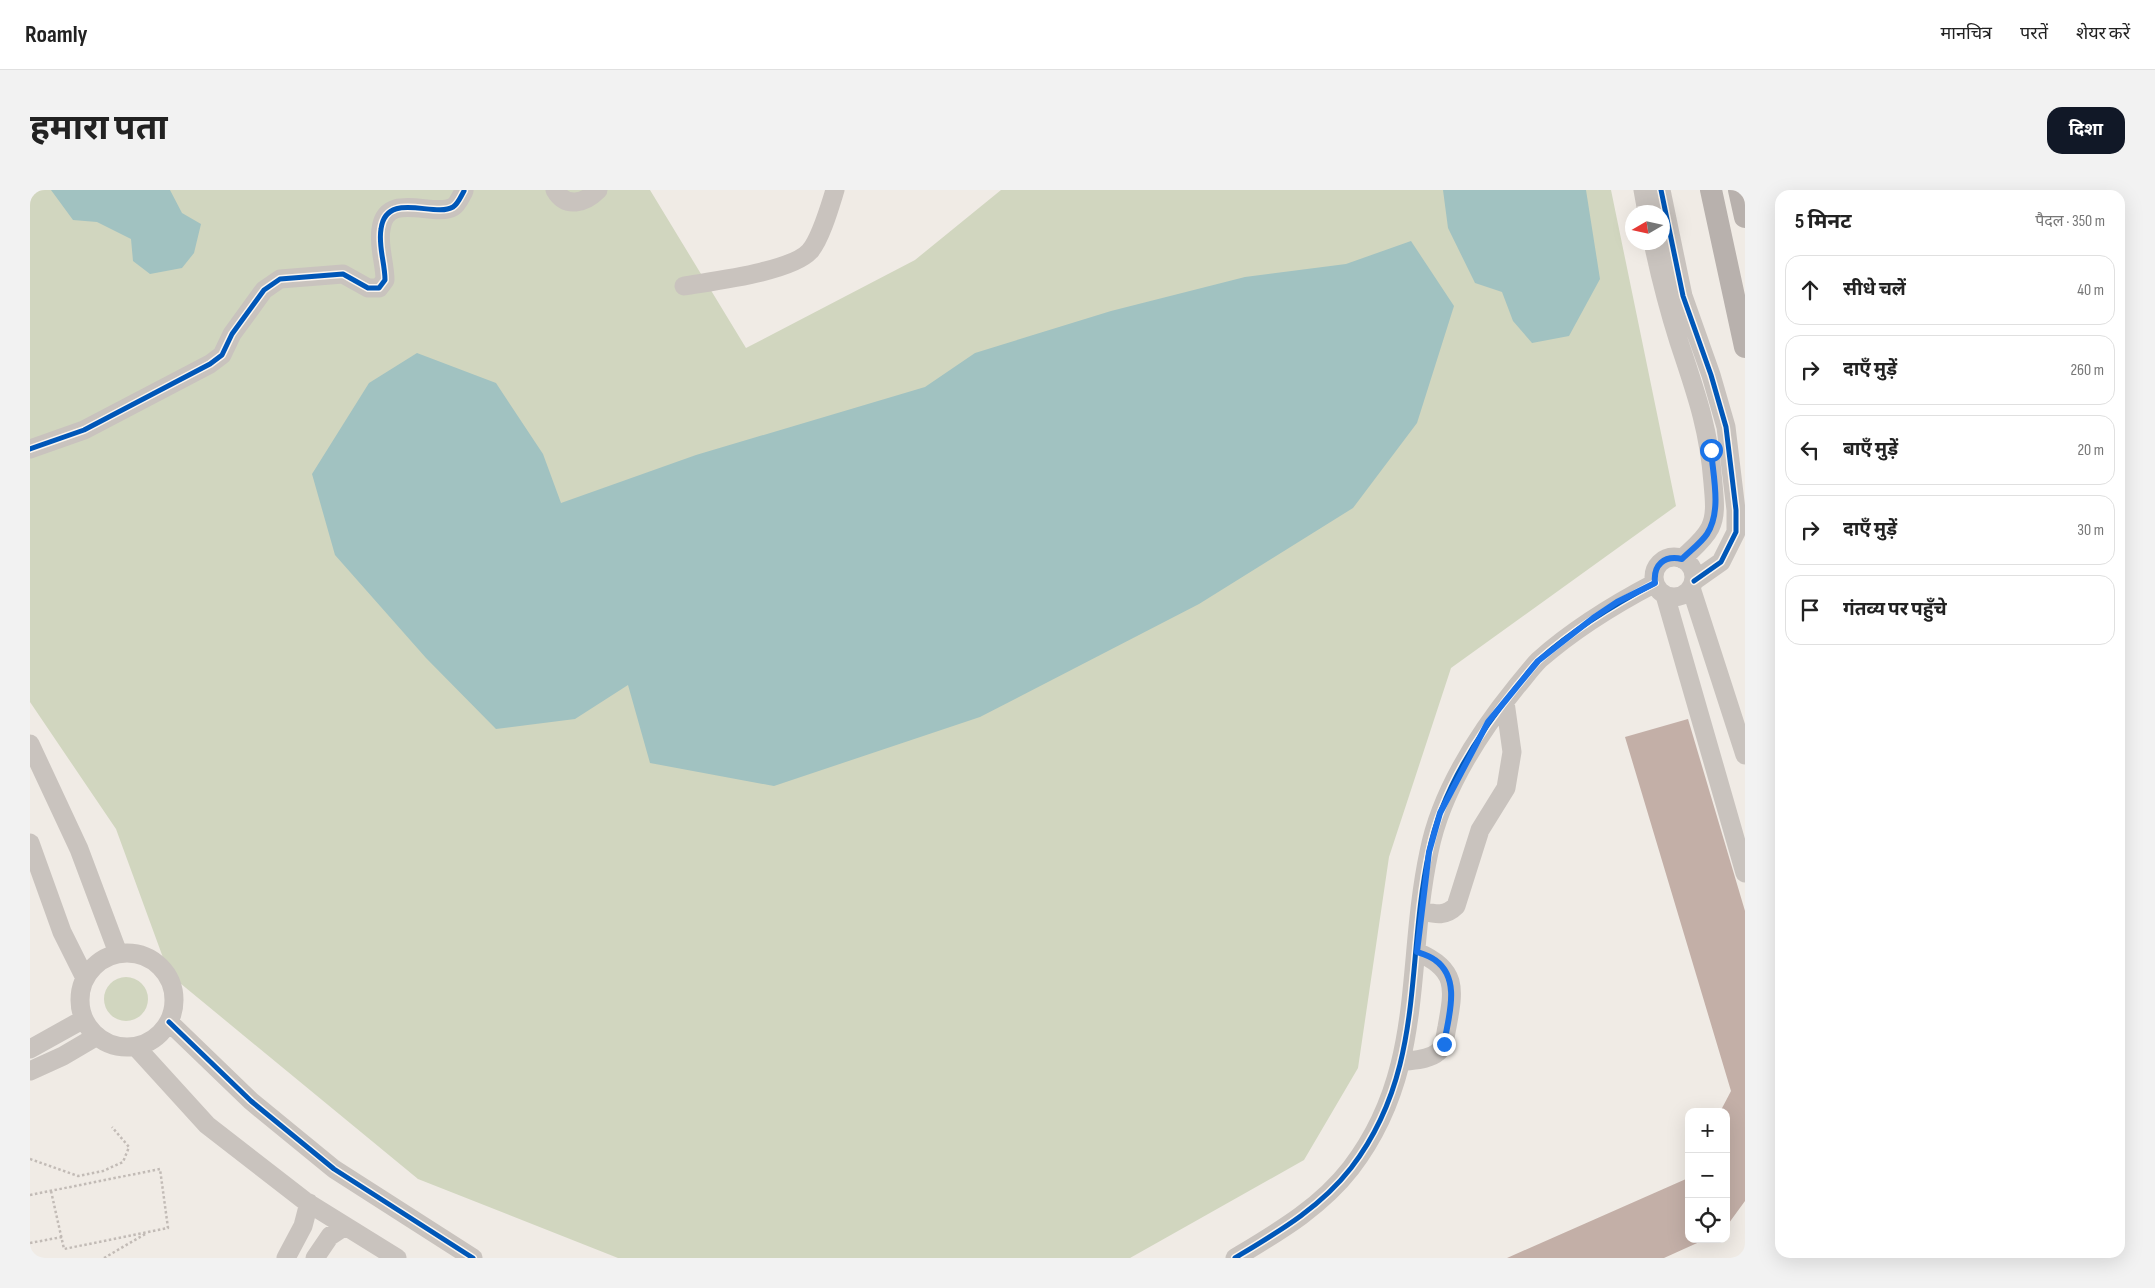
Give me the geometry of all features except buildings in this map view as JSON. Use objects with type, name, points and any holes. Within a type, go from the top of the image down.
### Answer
[{"type":"main road","points":[[1711,190],[1745,347]]},
{"type":"main road","points":[[1739,190],[1745,217]]},
{"type":"street","points":[[555,190],[564,199],[578,203],[585,201],[598,190]]},
{"type":"street","points":[[1643,190],[1646,205]]},
{"type":"street","points":[[1235,1258],[1303,1217],[1326,1196],[1352,1167],[1390,1101],[1410,1024],[1429,852],[1440,813],[1488,722],[1538,661],[1569,636],[1617,602],[1660,589],[1674,598],[1681,596],[1692,584],[1712,570],[1725,556],[1736,532],[1736,510],[1726,427],[1711,375],[1694,332],[1683,296],[1661,190]]},
{"type":"street","points":[[30,449],[84,430],[210,364],[222,355],[241,321],[264,290],[274,281],[289,277],[343,274],[368,288],[379,288],[385,280],[380,229],[387,214],[394,208],[406,204],[447,209],[456,204],[464,191]]},
{"type":"street","points":[[684,286],[766,270],[791,263],[804,256],[816,242],[834,194]]},
{"type":"street","points":[[1655,250],[1659,273],[1679,341],[1702,409],[1711,450],[1714,511],[1711,527],[1705,536],[1682,559]]},
{"type":"street","points":[[1745,755],[1692,584],[1692,568],[1682,559],[1669,558],[1658,565],[1655,570],[1745,873]]},
{"type":"street","points":[[1686,670],[1715,660]]},
{"type":"street","points":[[1421,911],[1438,915],[1451,911],[1456,906],[1480,830],[1506,788],[1512,752],[1504,702]]},
{"type":"street","points":[[30,744],[79,849],[118,953]]},
{"type":"street","points":[[30,843],[59,924],[85,978]]},
{"type":"street","points":[[1401,1062],[1431,1057],[1440,1051],[1444,1044],[1452,998],[1450,982],[1444,968],[1435,960],[1417,952]]},
{"type":"street","points":[[118,953],[134,953],[149,958],[165,972],[174,991],[173,1012],[169,1022],[156,1038],[136,1047],[115,1046],[97,1036],[84,1019],[80,998],[85,978],[99,962],[118,953]]},
{"type":"street","points":[[55,1060],[38,1046],[84,1019]]},
{"type":"street","points":[[169,1022],[250,1101],[334,1169],[473,1258]]},
{"type":"street","points":[[30,1071],[55,1060],[97,1036]]},
{"type":"street","points":[[136,1047],[207,1125],[309,1203],[397,1258]]},
{"type":"street","points":[[286,1258],[303,1226],[309,1203]]},
{"type":"street","points":[[315,1258],[330,1236],[345,1226]]},
{"type":"path","points":[[30,1159],[78,1176],[104,1171],[123,1162],[129,1147],[112,1127]]},
{"type":"path","points":[[30,1195],[160,1169],[168,1228],[64,1249],[51,1191]]},
{"type":"path","points":[[104,1258],[150,1231]]},
{"type":"path","points":[[30,1243],[62,1237]]},
{"type":"green space","points":[[30,190],[650,190],[746,348],[915,260],[1001,190],[1611,190],[1676,506],[1451,668],[1389,857],[1358,1068],[1304,1160],[1130,1258],[618,1258],[418,1179],[169,974],[116,829],[30,702]]},
{"type":"green space","points":[[126,977],[138,981],[144,987],[148,999],[144,1011],[138,1017],[126,1021],[114,1017],[108,1011],[104,999],[108,987],[114,981]]},
{"type":"water","points":[[51,190],[170,190],[182,213],[201,224],[194,253],[182,268],[150,274],[133,261],[131,239],[97,222],[73,220]]},
{"type":"water","points":[[1443,190],[1586,190],[1600,279],[1569,336],[1532,343],[1513,321],[1502,292],[1475,283],[1448,228]]},
{"type":"water","points":[[1411,241],[1454,306],[1417,423],[1353,508],[1199,604],[980,717],[774,786],[650,763],[628,685],[575,719],[496,729],[426,658],[335,555],[312,474],[369,383],[417,353],[496,383],[543,454],[561,503],[696,455],[925,387],[975,353],[1111,311],[1245,277],[1346,264]]},
{"type":"cycle path","points":[[1661,190],[1683,296],[1711,375],[1726,427],[1736,510],[1736,532],[1721,562],[1694,581]]},
{"type":"cycle path","points":[[30,449],[84,430],[210,364],[222,355],[232,334],[264,290],[280,279],[343,274],[368,288],[379,288],[385,280],[380,235],[385,217],[392,211],[401,208],[445,210],[453,207],[464,191]]},
{"type":"cycle path","points":[[1235,1258],[1298,1218],[1326,1195],[1351,1168],[1375,1131],[1391,1093],[1402,1054],[1409,1015],[1422,894],[1429,852],[1442,807],[1475,744],[1503,704],[1539,660],[1594,618],[1655,583]]},
{"type":"cycle path","points":[[169,1022],[251,1101],[334,1169],[473,1258]]},
{"type":"route","points":[[1444,1044],[1452,998],[1450,982],[1444,968],[1435,960],[1417,952],[1429,852],[1440,813],[1456,779],[1488,722],[1538,661],[1593,618],[1617,602],[1655,583],[1655,570],[1663,560],[1675,557],[1682,559],[1705,536],[1711,527],[1714,511],[1711,450]]}]
